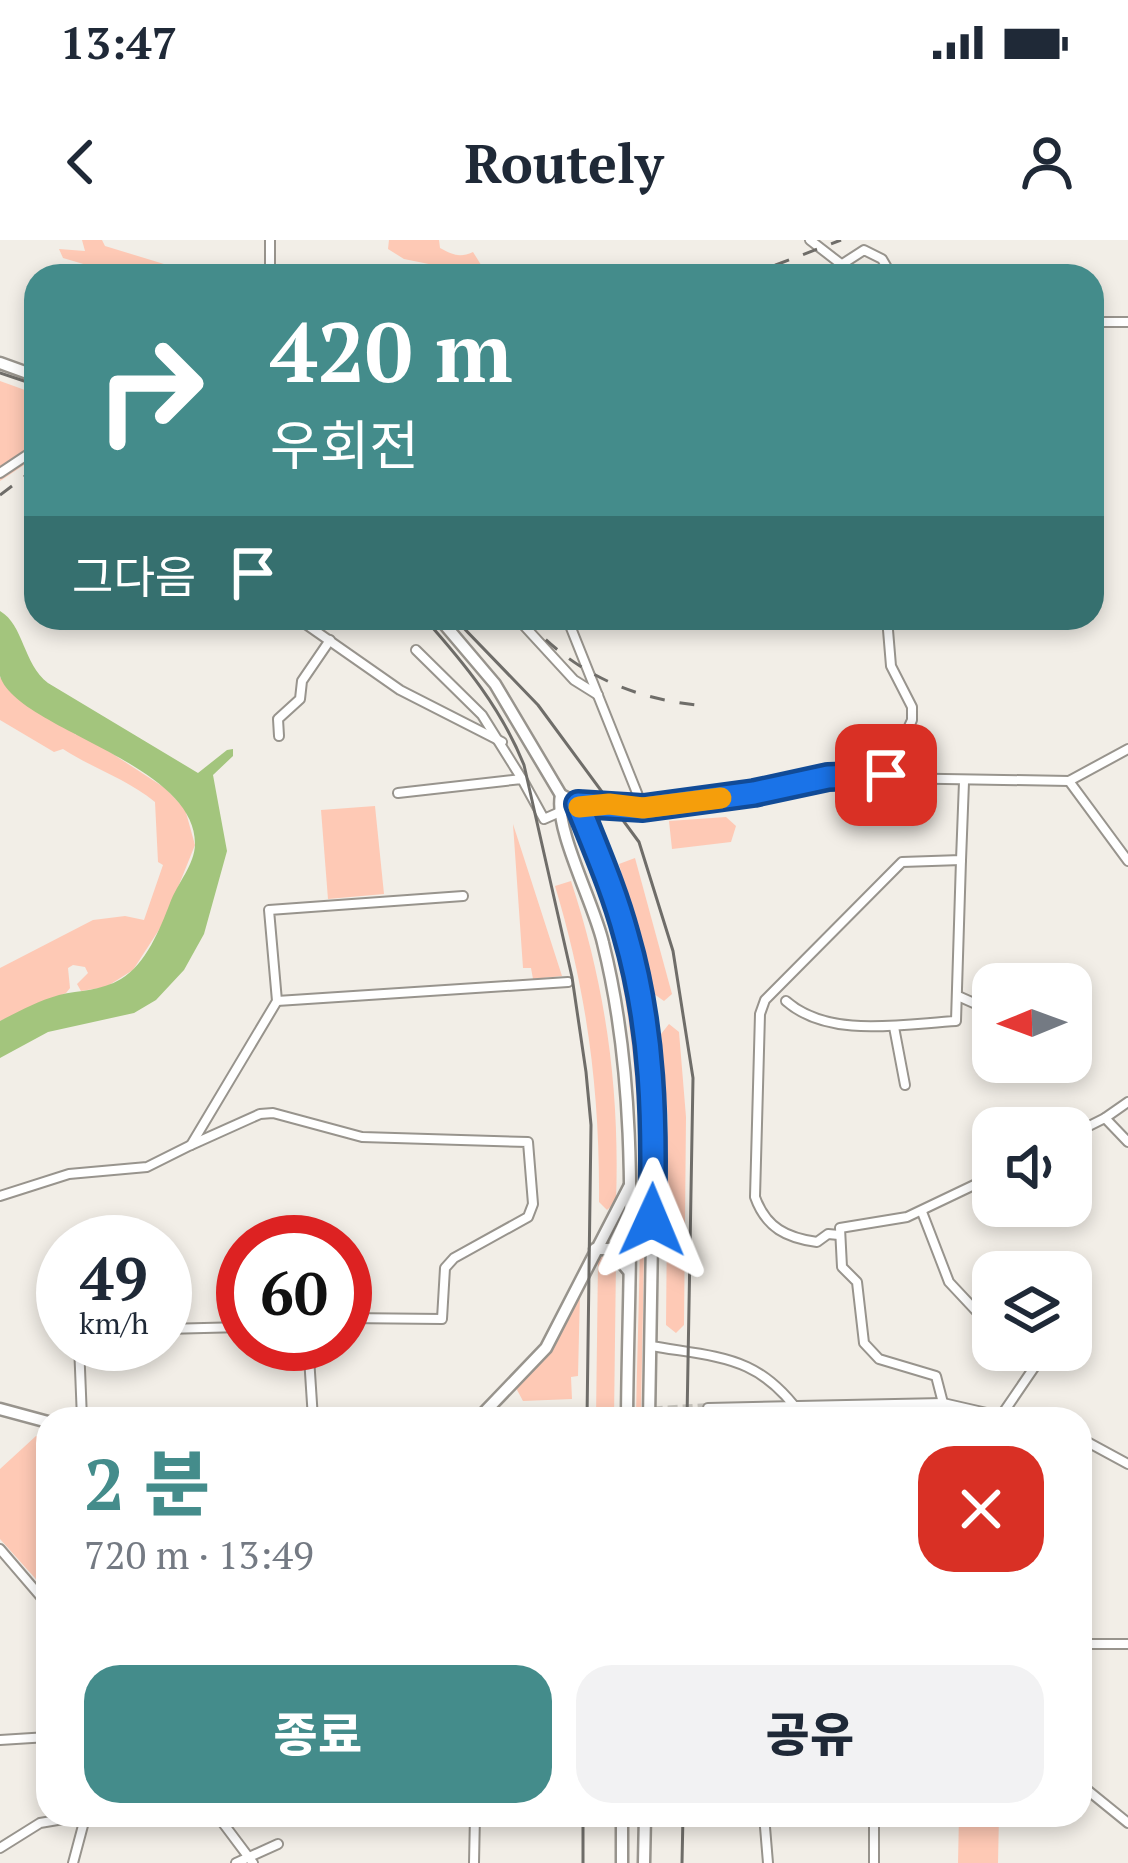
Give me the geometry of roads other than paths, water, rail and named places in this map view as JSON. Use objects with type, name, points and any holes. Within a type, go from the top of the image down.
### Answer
[{"type":"main road","points":[[449,630],[495,685],[561,795],[578,804],[627,936],[650,1053],[649,1407]]},
{"type":"main road","points":[[561,795],[557,814],[599,924],[625,1058],[631,1184],[626,1407]]},
{"type":"main road","points":[[489,1407],[546,1348],[631,1184]]},
{"type":"main road","points":[[595,1249],[610,1249],[628,1270]]},
{"type":"main road","points":[[0,1409],[36,1419]]},
{"type":"main road","points":[[622,1827],[622,1863]]},
{"type":"main road","points":[[644,1863],[645,1827]]},
{"type":"street","points":[[810,240],[841,263],[858,251],[872,252],[882,264]]},
{"type":"street","points":[[315,630],[400,690],[502,742]]},
{"type":"street","points":[[528,630],[574,680],[600,696]]},
{"type":"street","points":[[572,630],[643,808]]},
{"type":"street","points":[[886,775],[912,720],[912,707],[891,666],[887,630]]},
{"type":"street","points":[[279,736],[278,719],[300,700],[302,681],[330,640]]},
{"type":"street","points":[[416,650],[482,715],[544,819],[578,804],[643,808],[828,777],[1069,781],[1128,749]]},
{"type":"street","points":[[398,793],[522,779]]},
{"type":"street","points":[[1069,781],[1128,861]]},
{"type":"street","points":[[786,1001],[809,1018],[894,1027],[956,1022],[964,782]]},
{"type":"street","points":[[962,860],[902,862],[765,1000],[760,1014],[755,1197],[760,1212],[791,1238],[817,1242],[825,1235],[839,1234],[849,1224],[922,1212],[972,1187]]},
{"type":"street","points":[[191,1145],[278,1001],[269,910],[463,896]]},
{"type":"street","points":[[278,1001],[568,982]]},
{"type":"street","points":[[958,996],[972,1002]]},
{"type":"street","points":[[894,1027],[905,1085]]},
{"type":"street","points":[[1092,1125],[1128,1102]]},
{"type":"street","points":[[0,1196],[69,1174],[147,1166],[260,1114],[273,1113],[362,1137],[528,1142],[532,1204],[528,1217],[454,1258],[445,1268],[442,1318],[372,1318]]},
{"type":"street","points":[[1106,1118],[1128,1142]]},
{"type":"street","points":[[922,1212],[949,1282],[972,1307]]},
{"type":"street","points":[[839,1234],[842,1267],[857,1282],[864,1343],[879,1359],[936,1376],[943,1403]]},
{"type":"street","points":[[650,1346],[755,1369],[774,1380],[795,1407],[943,1403],[962,1407]]},
{"type":"street","points":[[80,1371],[82,1407]]},
{"type":"street","points":[[310,1371],[313,1407]]},
{"type":"street","points":[[1006,1407],[1031,1371]]},
{"type":"street","points":[[1092,1445],[1128,1465]]},
{"type":"street","points":[[0,1549],[36,1592]]},
{"type":"street","points":[[1092,1644],[1128,1644]]},
{"type":"street","points":[[0,1740],[36,1738]]},
{"type":"street","points":[[1092,1794],[1128,1823]]},
{"type":"street","points":[[0,1848],[36,1826]]},
{"type":"street","points":[[73,1863],[84,1827]]},
{"type":"street","points":[[226,1827],[251,1860]]},
{"type":"street","points":[[474,1863],[475,1827]]},
{"type":"street","points":[[765,1827],[768,1863]]},
{"type":"street","points":[[874,1827],[874,1863]]},
{"type":"street","points":[[236,1863],[278,1844]]},
{"type":"tram line","points":[[0,373],[24,381]]},
{"type":"tram line","points":[[435,630],[481,687],[524,765],[572,977],[591,1125],[587,1407]]},
{"type":"tram line","points":[[466,630],[538,705],[639,842],[673,951],[693,1078],[687,1407]]},
{"type":"tram line","points":[[583,1827],[583,1863]]},
{"type":"tram line","points":[[682,1863],[683,1827]]},
{"type":"railway","points":[[778,264],[841,240]]},
{"type":"railway","points":[[0,495],[24,477]]},
{"type":"railway","points":[[536,630],[564,655],[608,681],[656,698],[709,706]]}]
